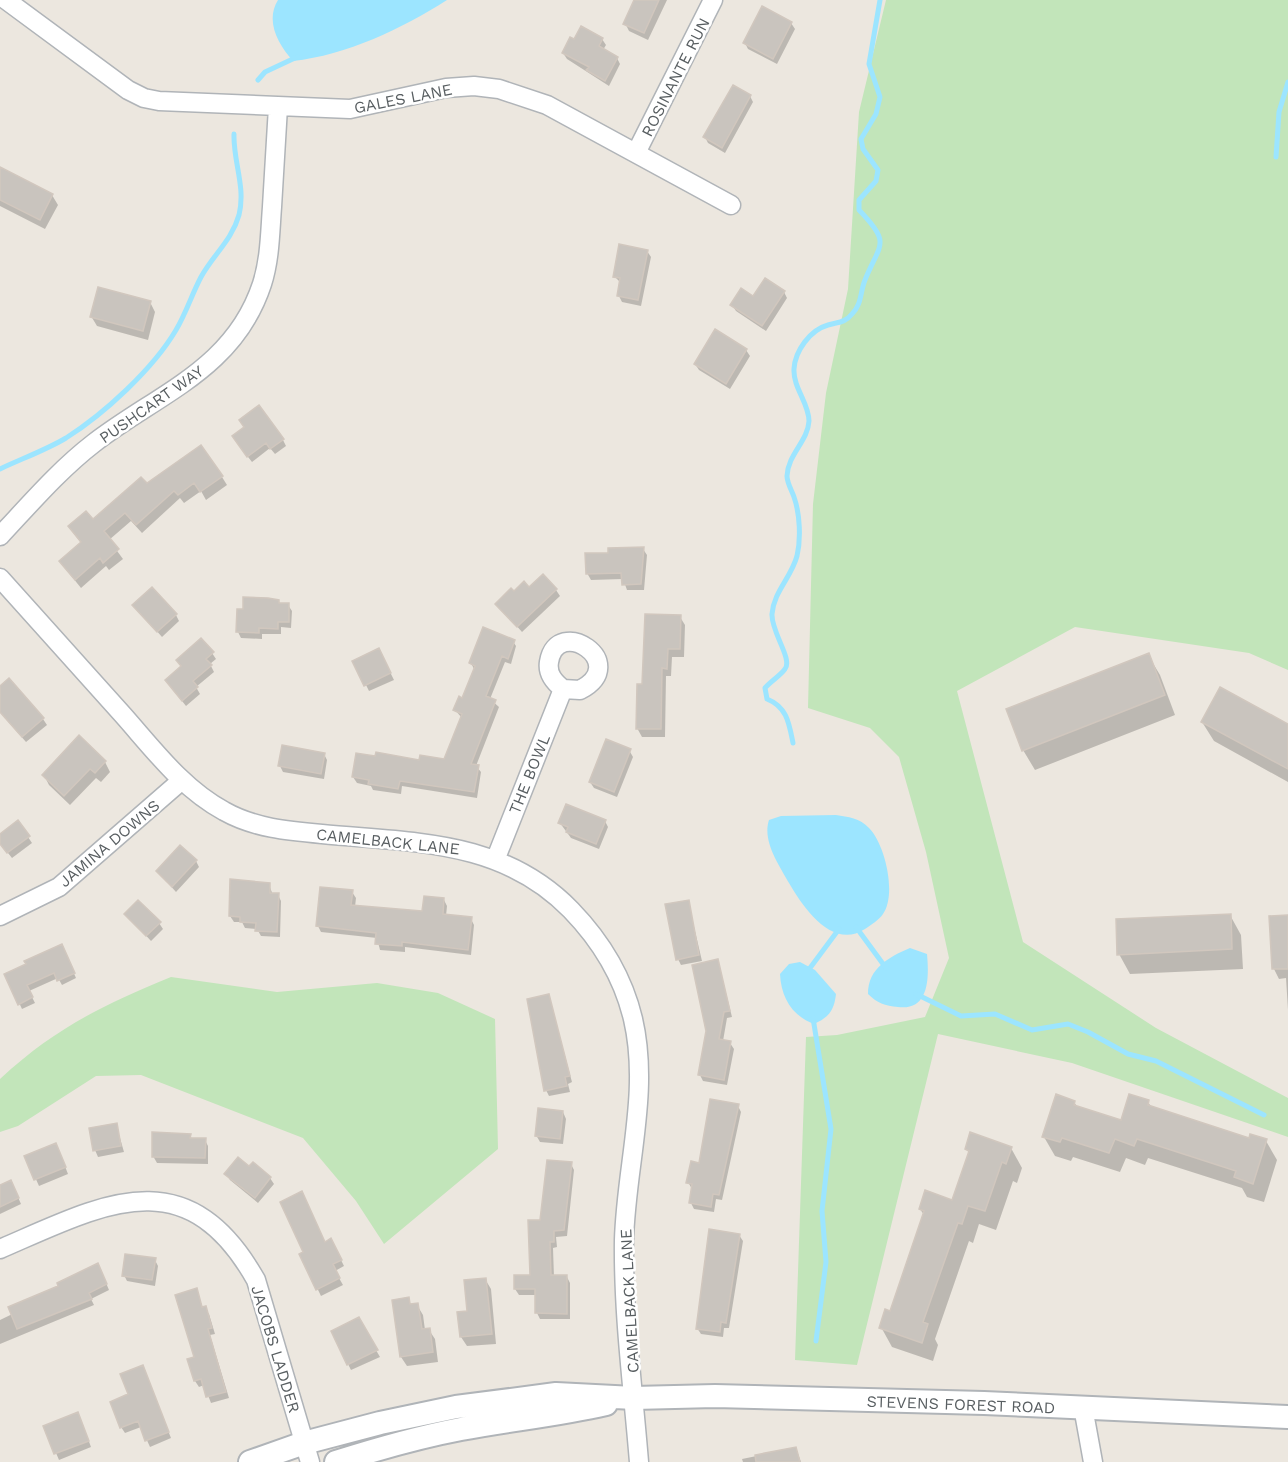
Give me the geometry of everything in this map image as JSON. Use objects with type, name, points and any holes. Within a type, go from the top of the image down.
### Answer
[{"type":"street","name":"GALES LANE","points":[[6,0],[128,90],[144,98],[278,107],[350,109],[446,88],[474,86],[499,89],[547,105],[731,205]]},
{"type":"street","name":"ROSINANTE RUN","points":[[636,153],[713,0]]},
{"type":"street","name":"PUSHCART WAY","points":[[0,536],[86,449],[202,370],[237,333],[249,315],[262,283],[269,251],[278,107]]},
{"type":"street","name":"CAMELBACK LANE","points":[[0,578],[182,780],[203,799],[221,810],[258,825],[467,849],[496,858],[560,898],[588,927],[613,965],[632,1015],[640,1073],[626,1208],[624,1273],[639,1462]]},
{"type":"street","name":"THE BOWL","points":[[496,858],[563,689]]},
{"type":"street","name":"JAMINA DOWNS","points":[[0,916],[59,887],[182,780]]},
{"type":"street","name":"JACOBS LADDER","points":[[0,1249],[111,1204],[152,1202],[172,1205],[206,1221],[221,1231],[233,1245],[256,1280],[307,1453]]},
{"type":"street","name":"STEVENS FOREST ROAD","points":[[250,1462],[307,1453],[391,1421],[556,1394],[633,1398],[715,1396],[1083,1407],[1288,1417]]},
{"type":"street","name":"STEVENS FOREST ROAD","points":[[336,1462],[385,1447],[460,1429],[559,1414],[633,1398]]},
{"type":"street","points":[[1083,1407],[1093,1462]]},
{"type":"green space","points":[[886,0],[1288,0],[1288,670],[1249,653],[1075,627],[957,691],[1023,942],[1156,1028],[1288,1098],[1288,1137],[1072,1063],[938,1034],[857,1365],[795,1360],[806,1037],[837,1035],[925,1017],[949,958],[926,852],[899,757],[870,728],[808,708],[813,504],[826,393],[848,289],[859,112]]},
{"type":"green space","points":[[171,977],[277,992],[377,983],[438,993],[495,1019],[498,1149],[384,1244],[356,1201],[303,1138],[141,1075],[96,1076],[18,1126],[0,1132],[0,1079],[40,1045],[81,1019]]},
{"type":"water","points":[[278,0],[447,0],[411,21],[353,47],[293,61],[278,40],[273,24],[274,8]]},
{"type":"water","points":[[836,815],[858,820],[875,835],[884,857],[889,882],[887,905],[883,914],[870,926],[853,934],[831,931],[811,915],[781,869],[768,836],[769,820],[781,816]]},
{"type":"water","points":[[910,948],[927,954],[927,981],[922,998],[909,1007],[889,1006],[875,1000],[868,994],[869,985],[876,970],[887,960]]},
{"type":"water","points":[[800,962],[815,970],[836,994],[830,1013],[814,1024],[800,1016],[789,1005],[781,982],[780,974],[789,964]]},
{"type":"building","points":[[634,0],[659,0],[644,33],[623,24]]},
{"type":"building","points":[[762,6],[792,22],[773,59],[743,43]]},
{"type":"building","points":[[581,26],[603,38],[599,46],[618,57],[605,81],[586,70],[589,67],[562,53],[570,37],[574,39]]},
{"type":"building","points":[[733,85],[751,95],[722,148],[703,137]]},
{"type":"building","points":[[0,167],[53,194],[40,220],[0,200]]},
{"type":"building","points":[[619,244],[648,250],[638,300],[617,296],[620,278],[613,277]]},
{"type":"building","points":[[765,278],[785,291],[762,326],[730,305],[741,288],[753,296]]},
{"type":"building","points":[[98,287],[151,301],[143,331],[90,317]]},
{"type":"building","points":[[715,329],[747,349],[726,384],[694,364]]},
{"type":"building","points":[[259,405],[284,439],[270,449],[266,443],[247,457],[232,436],[244,427],[239,420]]},
{"type":"building","points":[[201,445],[223,476],[200,492],[194,483],[178,495],[174,491],[136,525],[125,513],[104,531],[119,549],[103,563],[100,558],[75,580],[59,561],[81,542],[68,526],[86,511],[93,519],[141,477],[147,483]]},
{"type":"building","points":[[644,547],[641,584],[622,585],[621,573],[586,574],[585,553],[608,553],[608,548]]},
{"type":"building","points":[[543,574],[557,589],[517,627],[495,604],[511,588],[514,591],[524,581],[529,587]]},
{"type":"building","points":[[152,587],[177,614],[157,632],[132,605]]},
{"type":"building","points":[[243,597],[268,598],[279,600],[279,603],[289,603],[289,622],[278,622],[278,629],[259,628],[259,633],[236,632],[237,609],[243,609]]},
{"type":"building","points":[[645,614],[681,615],[680,649],[668,649],[667,669],[662,668],[661,729],[636,729],[637,684],[642,684]]},
{"type":"building","points":[[483,627],[515,640],[508,659],[502,656],[486,696],[496,700],[471,764],[479,765],[474,792],[400,781],[398,789],[368,784],[369,780],[352,777],[356,753],[375,756],[376,752],[419,760],[420,755],[444,759],[462,714],[453,710],[459,696],[462,698],[475,666],[469,663]]},
{"type":"building","points":[[201,638],[214,652],[206,659],[212,665],[193,681],[198,687],[182,701],[165,680],[181,666],[176,660]]},
{"type":"building","points":[[379,648],[391,673],[364,686],[352,661]]},
{"type":"building","points":[[1149,653],[1165,695],[1022,751],[1006,709]]},
{"type":"building","points":[[9,678],[44,718],[22,737],[0,712],[0,686]]},
{"type":"building","points":[[1220,687],[1288,724],[1288,769],[1201,722]]},
{"type":"building","points":[[79,735],[106,761],[95,773],[90,769],[64,796],[42,775]]},
{"type":"building","points":[[606,739],[631,749],[614,792],[589,782]]},
{"type":"building","points":[[282,745],[325,753],[321,774],[278,766]]},
{"type":"building","points":[[566,804],[606,820],[596,844],[566,832],[568,827],[558,823]]},
{"type":"building","points":[[18,820],[30,836],[7,853],[0,844],[0,834]]},
{"type":"building","points":[[180,845],[197,860],[172,887],[156,871]]},
{"type":"building","points":[[230,879],[270,883],[270,893],[279,893],[277,932],[255,931],[256,923],[240,922],[240,917],[229,916]]},
{"type":"building","points":[[320,887],[353,890],[351,905],[422,911],[424,896],[444,898],[443,914],[472,917],[468,950],[402,942],[402,946],[375,944],[376,933],[316,926]]},
{"type":"building","points":[[138,900],[161,922],[146,936],[124,914]]},
{"type":"building","points":[[689,900],[699,955],[676,960],[665,904]]},
{"type":"building","points":[[1231,914],[1232,949],[1117,955],[1116,919]]},
{"type":"building","points":[[1288,915],[1288,969],[1272,969],[1269,916]]},
{"type":"building","points":[[62,944],[75,973],[57,981],[54,973],[27,985],[33,997],[18,1005],[4,974],[26,964],[24,961]]},
{"type":"building","points":[[718,959],[730,1011],[724,1012],[719,1039],[731,1041],[724,1080],[698,1075],[706,1031],[692,965]]},
{"type":"building","points":[[549,994],[570,1076],[565,1077],[567,1086],[544,1091],[527,999]]},
{"type":"building","points":[[1056,1094],[1075,1101],[1074,1105],[1121,1120],[1129,1094],[1149,1100],[1148,1105],[1249,1138],[1250,1134],[1267,1139],[1253,1184],[1234,1177],[1236,1171],[1137,1139],[1134,1146],[1115,1139],[1109,1153],[1062,1138],[1060,1142],[1042,1137]]},
{"type":"building","points":[[710,1099],[739,1104],[719,1195],[713,1194],[711,1207],[689,1203],[692,1184],[686,1183],[691,1161],[699,1163]]},
{"type":"building","points":[[538,1108],[563,1111],[560,1139],[535,1136]]},
{"type":"building","points":[[117,1123],[121,1146],[93,1151],[89,1128]]},
{"type":"building","points":[[152,1132],[191,1134],[190,1138],[206,1138],[205,1158],[152,1157]]},
{"type":"building","points":[[970,1132],[1012,1147],[1006,1164],[1002,1162],[985,1211],[968,1206],[962,1224],[958,1223],[923,1322],[928,1324],[922,1343],[879,1328],[885,1309],[890,1311],[924,1211],[919,1209],[925,1190],[952,1200],[969,1151],[965,1149]]},
{"type":"building","points":[[56,1143],[66,1167],[34,1180],[24,1156]]},
{"type":"building","points":[[238,1157],[249,1166],[253,1162],[271,1177],[255,1198],[224,1174]]},
{"type":"building","points":[[547,1160],[572,1162],[564,1230],[554,1231],[554,1242],[550,1242],[551,1275],[567,1275],[567,1314],[535,1313],[535,1289],[514,1289],[514,1275],[530,1275],[528,1220],[540,1220]]},
{"type":"building","points":[[11,1180],[19,1198],[0,1207],[0,1185]]},
{"type":"building","points":[[302,1191],[325,1242],[331,1238],[342,1260],[333,1264],[340,1278],[316,1290],[299,1254],[303,1252],[280,1202]]},
{"type":"building","points":[[709,1229],[740,1234],[726,1323],[721,1322],[720,1332],[696,1329]]},
{"type":"building","points":[[125,1254],[156,1258],[152,1280],[122,1276]]},
{"type":"building","points":[[98,1263],[107,1284],[89,1293],[92,1299],[17,1329],[8,1307],[58,1286],[57,1283]]},
{"type":"building","points":[[486,1278],[492,1334],[460,1337],[457,1312],[467,1311],[464,1280]]},
{"type":"building","points":[[197,1288],[202,1307],[206,1306],[212,1328],[208,1329],[226,1392],[206,1397],[201,1379],[194,1381],[187,1359],[194,1357],[175,1295]]},
{"type":"building","points":[[409,1297],[410,1304],[418,1303],[422,1329],[430,1328],[433,1352],[400,1357],[392,1300]]},
{"type":"building","points":[[359,1317],[378,1350],[347,1365],[331,1331]]},
{"type":"building","points":[[143,1365],[169,1432],[145,1441],[138,1421],[120,1428],[110,1402],[128,1394],[120,1374]]},
{"type":"building","points":[[78,1412],[89,1441],[54,1454],[43,1426]]},
{"type":"building","points":[[796,1447],[800,1462],[756,1462],[755,1455]]},
{"type":"waterway","points":[[793,743],[786,716],[779,706],[767,699],[765,688],[783,672],[787,665],[772,614],[776,598],[794,564],[799,542],[798,511],[787,476],[788,468],[805,435],[809,421],[807,408],[796,383],[794,369],[800,348],[815,331],[847,319],[855,310],[880,244],[876,230],[859,210],[859,200],[876,181],[878,170],[863,149],[861,139],[876,114],[880,97],[869,64],[880,0]]},
{"type":"waterway","points":[[258,80],[265,72],[297,57]]},
{"type":"waterway","points":[[1276,157],[1279,112],[1288,82]]},
{"type":"waterway","points":[[0,469],[66,438],[81,428],[127,390],[166,345],[180,324],[201,277],[232,232],[239,215],[241,194],[234,134]]},
{"type":"waterway","points":[[856,927],[886,968]]},
{"type":"waterway","points":[[810,973],[810,968],[839,929]]},
{"type":"waterway","points":[[916,994],[961,1016],[995,1014],[1032,1030],[1068,1024],[1128,1054],[1156,1061],[1264,1115]]},
{"type":"waterway","points":[[813,1018],[831,1129],[822,1211],[826,1262],[816,1341]]}]
